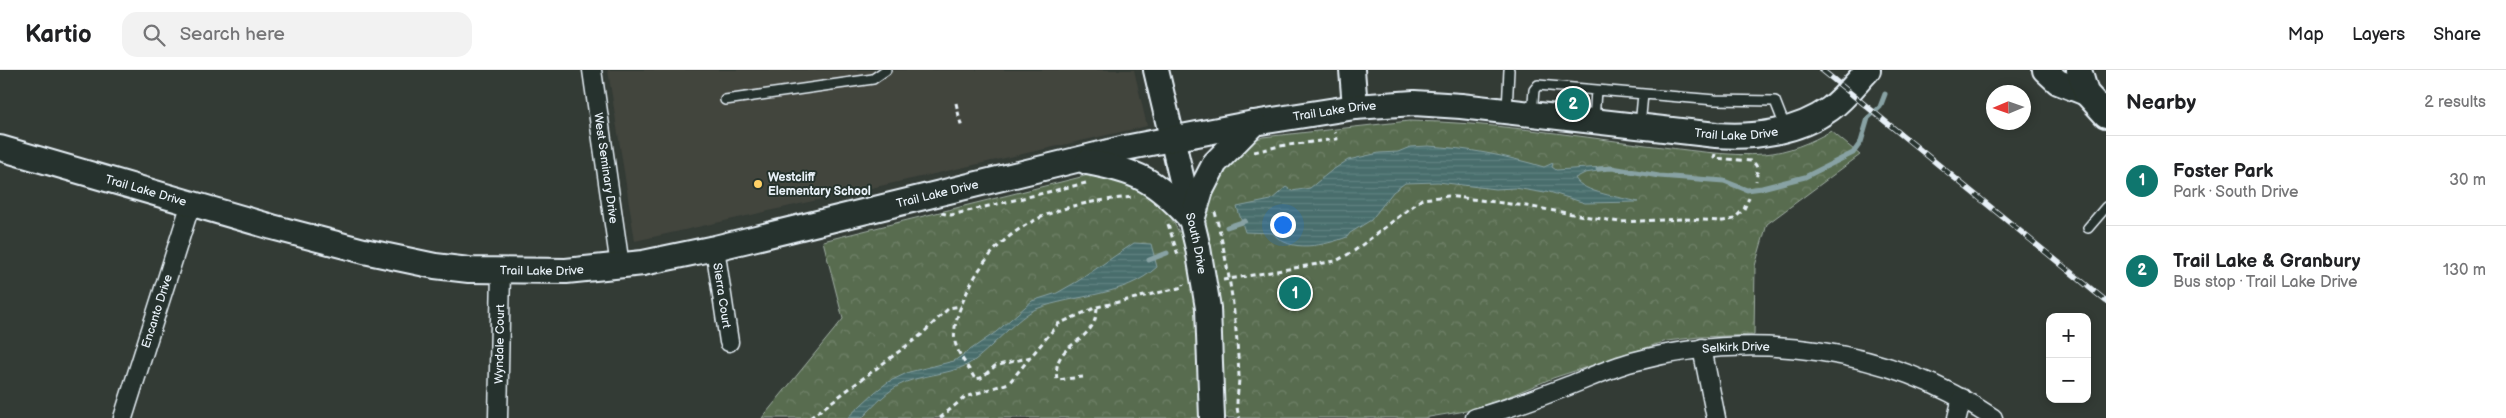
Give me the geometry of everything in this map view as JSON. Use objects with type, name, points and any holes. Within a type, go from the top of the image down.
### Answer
[{"type":"street","name":"West Seminary Drive","points":[[592,70],[620,266]]},
{"type":"street","name":"South Drive","points":[[1156,70],[1192,220],[1209,322],[1212,418]]},
{"type":"street","points":[[1352,70],[1355,107]]},
{"type":"street","name":"Trail Lake Drive","points":[[0,148],[272,227],[382,255],[435,266],[502,271],[566,272],[620,266],[715,248],[1171,138],[1355,107],[1414,103],[1743,136],[1786,129],[1808,121],[1832,108],[1868,70]]},
{"type":"street","points":[[2045,70],[2058,82],[2086,93]]},
{"type":"street","points":[[2078,70],[2086,93],[2106,115]]},
{"type":"street","points":[[1078,160],[1117,167],[1146,178],[1168,195],[1192,220],[1201,190],[1215,163],[1254,123]]},
{"type":"street","name":"Encanto Drive","points":[[123,418],[191,203]]},
{"type":"street","name":"Sierra Court","points":[[715,248],[729,342]]},
{"type":"street","name":"Wyndale Court","points":[[498,418],[502,271]]},
{"type":"street","name":"Selkirk Drive","points":[[1475,418],[1529,401],[1631,362],[1702,348],[1792,347],[1847,356],[1904,373],[1934,384],[1962,398],[1994,418]]},
{"type":"street","points":[[1702,348],[1716,418]]},
{"type":"street","points":[[1958,418],[1962,398]]},
{"type":"lane","points":[[725,100],[873,79],[886,70]]},
{"type":"lane","points":[[1507,111],[1510,70]]},
{"type":"lane","points":[[1532,114],[1534,90],[1538,85],[1715,100],[1775,101],[1786,129]]},
{"type":"lane","points":[[1594,121],[1596,90]]},
{"type":"lane","points":[[1640,126],[1643,94]]},
{"type":"lane","points":[[2088,228],[2106,207]]},
{"type":"path","points":[[956,103],[962,129]]},
{"type":"path","points":[[1250,155],[1255,151],[1280,146],[1337,140],[1335,132]]},
{"type":"path","points":[[1715,151],[1714,158],[1751,161],[1756,164],[1758,168],[1756,181]]},
{"type":"path","points":[[935,196],[941,213],[951,215],[1075,185],[1092,183]]},
{"type":"path","points":[[1032,357],[995,366],[980,378],[975,379],[960,353],[955,342],[961,306],[983,262],[1015,230],[1027,223],[1074,207],[1112,199],[1141,196],[1133,192]]},
{"type":"path","points":[[1217,281],[1336,261],[1354,252],[1422,199],[1448,196],[1526,206],[1619,222],[1684,219],[1723,221],[1734,219],[1749,198]]},
{"type":"path","points":[[1213,206],[1230,279],[1238,359],[1239,401],[1236,412],[1240,418]]},
{"type":"path","points":[[1166,222],[1179,260]]},
{"type":"path","points":[[940,418],[965,397],[1009,383],[1058,324],[1097,307],[1183,287],[1182,278]]},
{"type":"path","points":[[810,418],[922,335],[950,308],[961,306]]},
{"type":"path","points":[[1083,377],[1057,380],[1056,368],[1070,345],[1090,332],[1095,325],[1097,307]]},
{"type":"shaded area","name":"Westcliff Elementary School","points":[[608,70],[1134,70],[1147,126],[635,241]]},
{"type":"green space","points":[[1409,121],[1498,126],[1721,154],[1750,155],[1790,149],[1831,131],[1860,155],[1767,224],[1755,266],[1754,335],[1699,337],[1667,341],[1553,378],[1478,409],[1423,418],[762,418],[843,319],[823,241],[1089,175],[1118,178],[1145,189],[1163,205],[1179,232],[1205,224],[1210,197],[1221,172],[1229,160],[1250,142],[1263,137]]},
{"type":"water","points":[[1428,146],[1487,153],[1544,167],[1553,163],[1552,167],[1556,170],[1604,167],[1605,170],[1585,173],[1575,178],[1579,183],[1594,191],[1638,202],[1585,203],[1546,191],[1545,193],[1515,188],[1495,189],[1438,182],[1405,183],[1393,192],[1371,220],[1350,233],[1347,237],[1329,243],[1298,246],[1280,240],[1273,233],[1245,232],[1237,207],[1271,200],[1286,187],[1292,191],[1310,188],[1348,160],[1379,153],[1398,152],[1410,147]]},
{"type":"water","points":[[1134,243],[1151,244],[1157,267],[1144,277],[1115,290],[1036,309],[1021,319],[967,365],[899,385],[862,418],[847,418],[888,382],[909,372],[954,361],[996,332],[1032,301],[1057,293]]},
{"type":"waterway","points":[[1598,169],[1612,168],[1659,176],[1724,181],[1747,190],[1805,177],[1853,153],[1861,142],[1868,118],[1880,107],[1885,94]]},
{"type":"waterway","points":[[1227,227],[1245,221]]},
{"type":"waterway","points":[[1149,260],[1167,253]]},
{"type":"railway","points":[[1822,70],[2106,301]]},
{"type":"place","name":"Trail Lake & Granbury","points":[[1573,104]]},
{"type":"place","name":"Westcliff Elementary School","points":[[758,184]]},
{"type":"place","name":"Foster Park","points":[[1295,293]]}]
